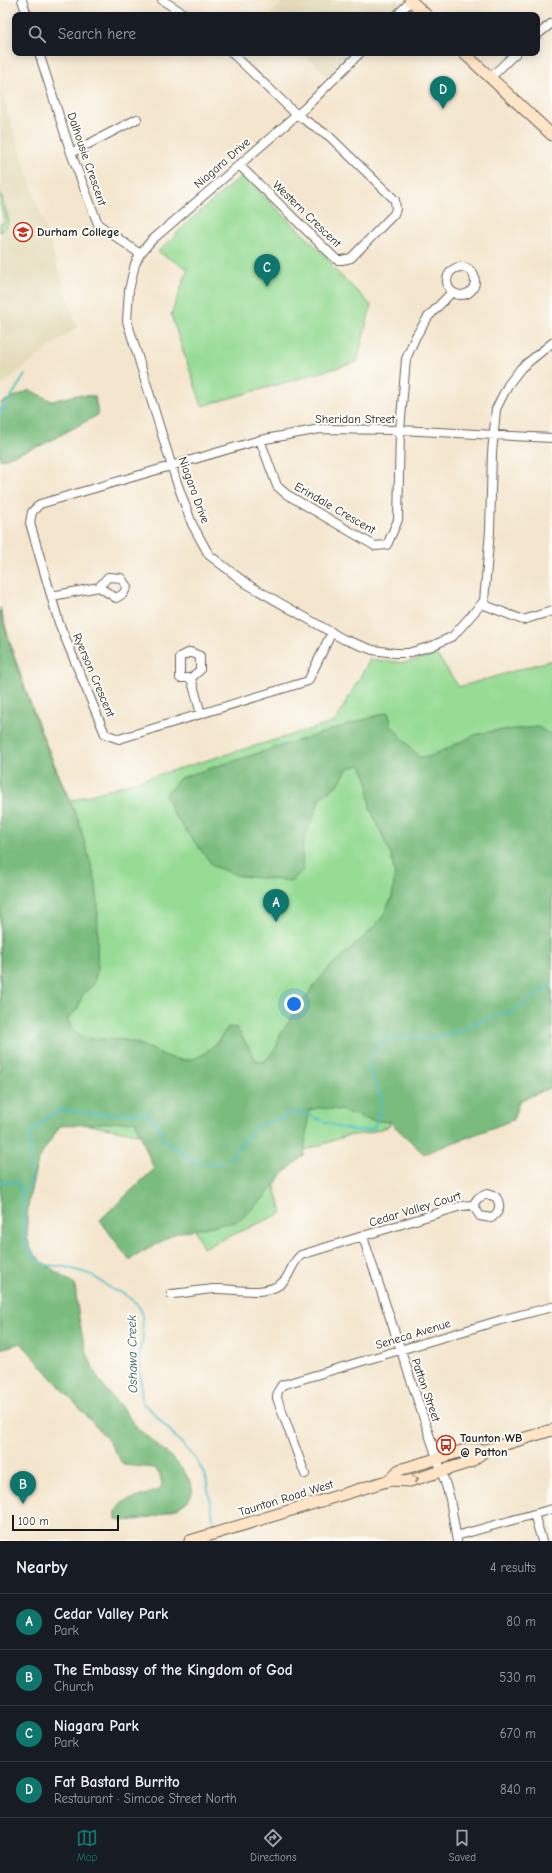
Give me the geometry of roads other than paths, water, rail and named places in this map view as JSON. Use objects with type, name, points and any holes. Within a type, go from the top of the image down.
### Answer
[{"type":"main road","points":[[411,0],[423,12]]},
{"type":"main road","points":[[467,56],[552,135]]},
{"type":"main road","name":"Taunton Road West","points":[[190,1541],[390,1480],[410,1481],[441,1472],[470,1462],[486,1450],[552,1430]]},
{"type":"main road","name":"Taunton Road West","points":[[390,1480],[399,1470],[468,1449],[486,1450]]},
{"type":"street","points":[[22,0],[26,12]]},
{"type":"street","points":[[162,0],[181,12]]},
{"type":"street","points":[[400,12],[411,0]]},
{"type":"street","points":[[540,33],[552,23]]},
{"type":"street","name":"Dalhousie Crescent","points":[[40,56],[71,153],[98,224],[140,254]]},
{"type":"street","points":[[235,56],[297,115]]},
{"type":"street","name":"Niagara Drive","points":[[357,56],[297,115],[151,241],[140,254],[129,290],[127,321],[172,466],[192,524],[209,555],[247,584],[343,639],[373,650],[408,653],[432,646],[453,636],[482,604]]},
{"type":"street","points":[[490,78],[513,56]]},
{"type":"street","name":"Western Crescent","points":[[239,165],[332,256],[342,260],[351,258],[394,214],[396,209],[395,200],[329,136],[297,115]]},
{"type":"street","points":[[71,153],[137,119]]},
{"type":"street","points":[[400,430],[406,359],[416,336],[428,317],[452,292]]},
{"type":"street","points":[[552,343],[521,368],[508,385],[496,409],[487,576],[484,601],[482,604],[523,620],[552,611]]},
{"type":"street","name":"Sheridan Street","points":[[172,466],[260,440],[320,429],[400,430],[552,438]]},
{"type":"street","name":"Erindale Crescent","points":[[260,440],[277,486],[286,494],[375,546],[386,545],[398,520],[400,430]]},
{"type":"street","name":"Ryerson Crescent","points":[[172,466],[40,504],[32,512],[30,523],[59,623],[105,734],[118,739],[308,681],[332,632]]},
{"type":"street","points":[[52,596],[99,587]]},
{"type":"street","points":[[191,678],[201,714]]},
{"type":"street","name":"Cedar Valley Court","points":[[171,1294],[216,1289],[248,1292],[275,1286],[284,1281],[301,1255],[460,1206],[474,1205]]},
{"type":"street","name":"Patton Street","points":[[363,1237],[450,1499],[457,1538]]},
{"type":"street","name":"Seneca Avenue","points":[[305,1474],[277,1398],[278,1391],[282,1385],[501,1320],[552,1307]]},
{"type":"street","points":[[457,1538],[552,1509]]},
{"type":"street","points":[[534,1514],[542,1541]]},
{"type":"waterway","points":[[0,414],[25,375]]},
{"type":"waterway","points":[[22,1193],[31,1184],[30,1134],[52,1114],[62,1110],[97,1114],[146,1113],[161,1129],[162,1139],[171,1147],[183,1151],[196,1164],[225,1163],[233,1156],[237,1149],[256,1127],[297,1112],[304,1113],[339,1127],[357,1131],[374,1128],[383,1105],[370,1071],[370,1064],[377,1048],[386,1038],[429,1038],[452,1034],[495,1015],[512,1012],[552,985]]},
{"type":"waterway","name":"Oshawa Creek","points":[[0,1182],[17,1183],[22,1193],[25,1242],[27,1248],[37,1259],[47,1265],[66,1267],[92,1275],[113,1290],[123,1293],[137,1304],[142,1312],[143,1339],[139,1351],[142,1403],[149,1408],[196,1459],[206,1478],[215,1530]]},
{"type":"place","name":"Fat Bastard Burrito","points":[[443,109]]},
{"type":"place","name":"Durham College","points":[[23,232]]},
{"type":"place","name":"Niagara Park","points":[[267,287]]},
{"type":"place","name":"Cedar Valley Park","points":[[276,922]]},
{"type":"place","name":"Taunton WB @ Patton","points":[[446,1445]]},
{"type":"place","name":"The Embassy of the Kingdom of God","points":[[23,1504]]}]
